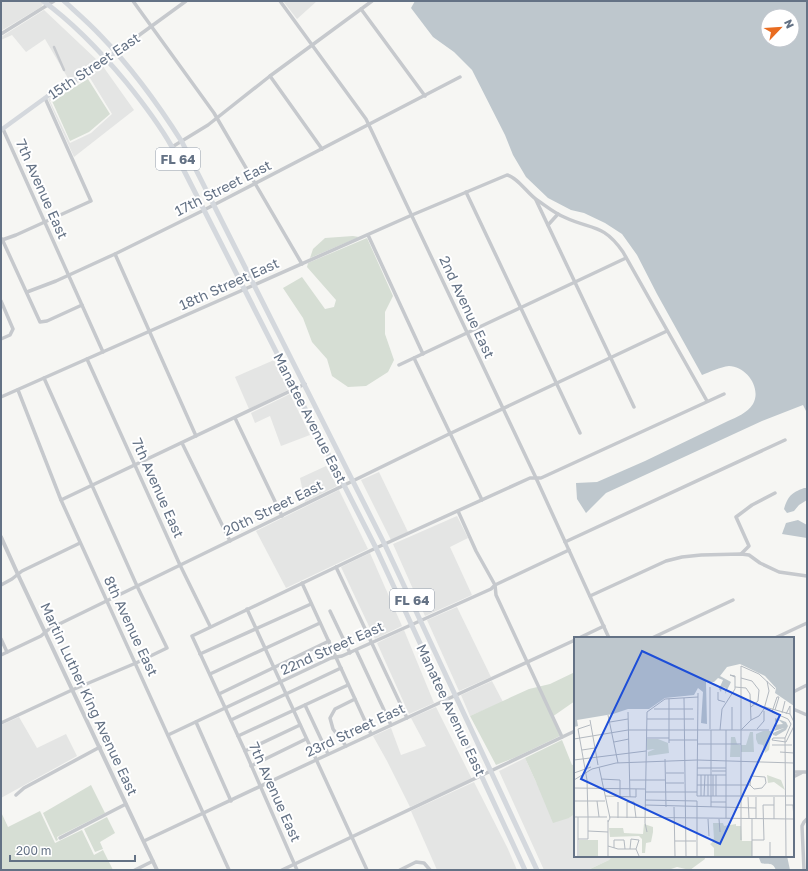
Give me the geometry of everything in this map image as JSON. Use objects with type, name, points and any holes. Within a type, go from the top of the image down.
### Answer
[{"type":"main road","name":"Manatee Avenue East","points":[[43,1],[80,31],[106,58],[156,121],[172,147],[376,548],[525,870]]},
{"type":"main road","name":"Manatee Avenue East","points":[[64,1],[116,52],[162,111],[182,142],[386,544],[537,870]]},
{"type":"main road","name":"15th Street East","points":[[2,130],[62,86],[82,76],[116,52]]},
{"type":"street","points":[[1,34],[54,1]]},
{"type":"street","points":[[133,1],[216,117],[302,264]]},
{"type":"street","name":"15th Street East","points":[[116,52],[186,1]]},
{"type":"street","name":"2nd Avenue East","points":[[280,1],[366,119],[536,478],[609,637]]},
{"type":"street","points":[[172,147],[208,124],[372,1]]},
{"type":"street","points":[[361,9],[426,96]]},
{"type":"street","points":[[54,47],[64,70]]},
{"type":"street","points":[[270,76],[322,149]]},
{"type":"street","name":"17th Street East","points":[[27,292],[115,254],[204,210],[460,77]]},
{"type":"street","points":[[45,98],[91,201],[1,239],[27,292],[38,319],[41,322],[47,321],[82,306]]},
{"type":"street","name":"7th Avenue East","points":[[1,124],[2,130],[103,352]]},
{"type":"street","name":"18th Street East","points":[[1,397],[501,177],[509,175],[513,177],[536,199]]},
{"type":"street","points":[[466,192],[580,434]]},
{"type":"street","points":[[536,199],[558,214],[593,226],[607,234],[618,244],[707,402]]},
{"type":"street","points":[[536,199],[634,407]]},
{"type":"street","points":[[548,225],[558,214]]},
{"type":"street","points":[[368,235],[423,354]]},
{"type":"street","points":[[115,254],[196,436]]},
{"type":"street","points":[[399,365],[626,258]]},
{"type":"street","points":[[1,301],[13,327],[10,335],[1,339]]},
{"type":"street","name":"20th Street East","points":[[1,656],[41,636],[49,628],[180,564],[667,331]]},
{"type":"street","points":[[414,358],[482,500]]},
{"type":"street","name":"7th Avenue East","points":[[87,359],[180,564],[210,626],[192,636],[245,751],[297,870]]},
{"type":"street","points":[[1,723],[167,648],[137,586],[44,378]]},
{"type":"street","points":[[61,500],[305,384]]},
{"type":"street","name":"8th Avenue East","points":[[18,390],[80,544],[136,663],[229,870]]},
{"type":"street","points":[[210,626],[530,478],[541,478],[724,394]]},
{"type":"street","points":[[235,418],[282,516]]},
{"type":"street","points":[[565,542],[785,440]]},
{"type":"street","points":[[182,443],[230,541]]},
{"type":"street","points":[[741,554],[749,546],[736,517],[752,505],[775,493]]},
{"type":"street","points":[[458,511],[476,551],[495,585],[496,595],[562,737]]},
{"type":"street","name":"Martin Luther King Avenue East","points":[[1,537],[158,870]]},
{"type":"street","points":[[1,584],[18,575],[22,571],[80,544]]},
{"type":"street","name":"22nd Street East","points":[[168,735],[331,658],[350,653],[491,589],[495,585],[568,550]]},
{"type":"street","points":[[590,596],[666,561],[688,556],[741,554],[753,557],[760,563],[779,572],[807,576]]},
{"type":"street","points":[[336,567],[407,718]]},
{"type":"street","points":[[302,583],[371,734]]},
{"type":"street","points":[[654,637],[733,600]]},
{"type":"street","points":[[200,654],[311,604]]},
{"type":"street","points":[[247,609],[367,870]]},
{"type":"street","points":[[330,611],[350,653]]},
{"type":"street","points":[[210,674],[320,623]]},
{"type":"street","points":[[777,637],[807,623]]},
{"type":"street","points":[[581,637],[604,626]]},
{"type":"street","points":[[1,639],[7,652]]},
{"type":"street","name":"23rd Street East","points":[[144,841],[574,640]]},
{"type":"street","points":[[219,694],[329,641]]},
{"type":"street","points":[[356,650],[391,725]]},
{"type":"street","points":[[230,720],[341,668]]},
{"type":"street","points":[[238,736],[348,685]]},
{"type":"street","points":[[794,692],[807,685]]},
{"type":"street","points":[[346,746],[333,729],[330,718],[335,709],[355,699]]},
{"type":"street","points":[[305,705],[328,754]]},
{"type":"street","points":[[794,708],[807,715]]},
{"type":"street","points":[[196,722],[231,801]]},
{"type":"street","points":[[245,751],[300,725]]},
{"type":"street","points":[[282,870],[481,777],[574,731]]},
{"type":"street","points":[[251,766],[306,739]]},
{"type":"street","points":[[16,795],[24,788],[100,747]]},
{"type":"street","points":[[794,772],[807,772]]},
{"type":"street","points":[[794,776],[801,773]]},
{"type":"street","points":[[60,838],[126,804]]},
{"type":"street","points":[[804,870],[802,824],[807,819]]},
{"type":"street","points":[[135,870],[153,861]]},
{"type":"street","points":[[400,870],[416,862],[424,863],[430,870]]},
{"type":"shaded area","points":[[1,1],[39,1],[43,4],[41,7],[1,31]]},
{"type":"shaded area","points":[[283,1],[317,1],[297,19]]},
{"type":"shaded area","points":[[415,1],[807,1],[807,413],[803,405],[762,421],[606,493],[586,513],[577,499],[576,483],[597,482],[645,461],[738,416],[748,410],[753,404],[755,398],[754,385],[746,374],[735,367],[729,366],[719,368],[702,375],[637,255],[622,234],[605,223],[584,213],[571,210],[548,198],[526,177],[513,155],[505,135],[472,70],[454,52],[433,37],[411,8]]},
{"type":"shaded area","points":[[44,10],[98,61],[69,80],[45,39],[26,52],[12,35],[1,40],[1,37]]},
{"type":"shaded area","points":[[102,65],[134,110],[74,157],[48,99]],"holes":[[[87,77],[90,78],[112,114],[91,133],[70,143],[50,101]]]},
{"type":"shaded area","points":[[88,79],[110,114],[89,132],[70,141],[52,101]]},
{"type":"shaded area","points":[[359,237],[310,258],[313,249],[325,238]]},
{"type":"shaded area","points":[[367,238],[393,296],[385,312],[385,334],[394,360],[388,372],[366,386],[348,387],[332,376],[327,359],[312,342],[303,318],[283,288],[302,277],[325,309],[334,307],[336,300],[307,267],[308,263]]},
{"type":"shaded area","points":[[274,360],[288,390],[249,409],[235,377]]},
{"type":"shaded area","points":[[290,394],[310,435],[281,446],[270,416],[255,423],[251,413]]},
{"type":"shaded area","points":[[326,466],[337,486],[305,502],[300,478]]},
{"type":"shaded area","points":[[379,472],[408,532],[391,540],[361,480]]},
{"type":"shaded area","points":[[807,488],[807,500],[799,505],[794,511],[787,513],[784,509],[789,498],[793,493]]},
{"type":"shaded area","points":[[339,490],[368,549],[286,588],[256,531]]},
{"type":"shaded area","points":[[457,516],[468,538],[450,547],[472,595],[425,616],[393,544]]},
{"type":"shaded area","points":[[798,520],[807,525],[807,538],[782,534],[786,523]]},
{"type":"shaded area","points":[[370,553],[402,626],[375,639],[341,567]]},
{"type":"shaded area","points":[[457,607],[491,677],[459,691],[427,620]]},
{"type":"shaded area","points":[[404,630],[434,703],[409,714],[377,643]]},
{"type":"shaded area","points":[[574,672],[574,702],[552,717],[560,736],[496,765],[470,716],[529,689],[550,684]]},
{"type":"shaded area","points":[[492,681],[503,702],[470,716],[461,695]]},
{"type":"shaded area","points":[[436,707],[472,779],[410,807],[373,736],[391,728],[401,755],[426,746],[411,718]]},
{"type":"shaded area","points":[[19,717],[37,748],[66,734],[77,756],[1,798],[1,725]]},
{"type":"shaded area","points":[[562,740],[572,765],[574,764],[574,815],[569,818],[553,823],[525,758]]},
{"type":"shaded area","points":[[525,758],[536,782],[569,818],[574,815],[574,857],[611,857],[609,860],[588,870],[544,870],[499,771]]},
{"type":"shaded area","points":[[474,782],[517,870],[437,870],[411,811]]},
{"type":"shaded area","points":[[91,785],[105,813],[57,837],[58,840],[56,841],[43,813]]},
{"type":"shaded area","points":[[40,811],[55,843],[82,830],[94,855],[103,850],[113,870],[1,870],[1,812],[8,827]]},
{"type":"shaded area","points":[[107,817],[115,833],[100,842],[103,849],[95,852],[84,829]]},
{"type":"shaded area","points":[[611,857],[704,857],[705,859],[690,870],[677,867],[668,870],[588,870],[609,860]]},
{"type":"shaded area","points":[[787,857],[790,870],[776,870],[772,865],[761,863],[759,858]]}]
